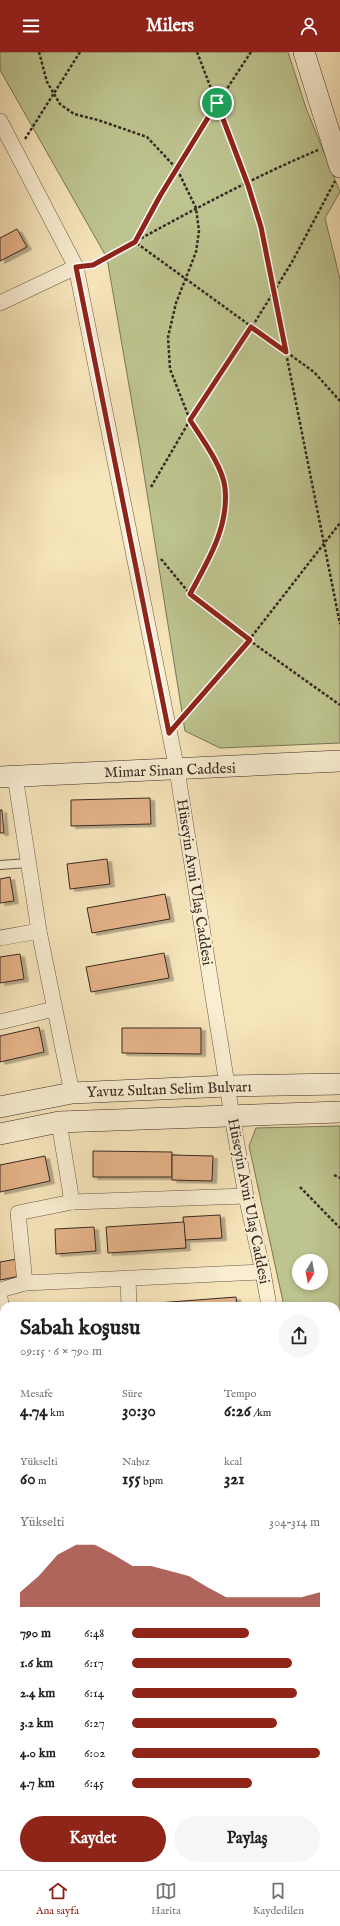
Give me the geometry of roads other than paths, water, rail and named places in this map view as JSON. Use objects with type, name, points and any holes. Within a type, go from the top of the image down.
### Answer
[{"type":"main road","points":[[304,52],[334,131],[338,172]]},
{"type":"main road","name":"Mimar Sinan Caddesi","points":[[8,776],[340,762]]},
{"type":"main road","name":"Yavuz Sultan Selim Bulvarı","points":[[0,1108],[72,1093],[227,1086],[340,1084]]},
{"type":"main road","name":"Yavuz Sultan Selim Bulvarı","points":[[0,1134],[59,1122],[340,1112]]},
{"type":"street","name":"Hüseyin Avni Ulaş Caddesi","points":[[2,129],[16,152],[76,267],[177,770],[232,1116],[246,1196],[268,1302]]},
{"type":"street","points":[[0,303],[76,267]]},
{"type":"street","points":[[8,776],[28,863],[39,931],[72,1093]]},
{"type":"street","points":[[0,938],[39,931]]},
{"type":"street","points":[[0,1022],[54,1009]]},
{"type":"street","points":[[59,1122],[72,1202]]},
{"type":"street","points":[[25,1283],[18,1213],[72,1202],[246,1196]]},
{"type":"street","points":[[0,1290],[25,1283],[263,1272]]},
{"type":"street","points":[[128,1278],[129,1302]]},
{"type":"lane","points":[[0,865],[28,863]]}]
